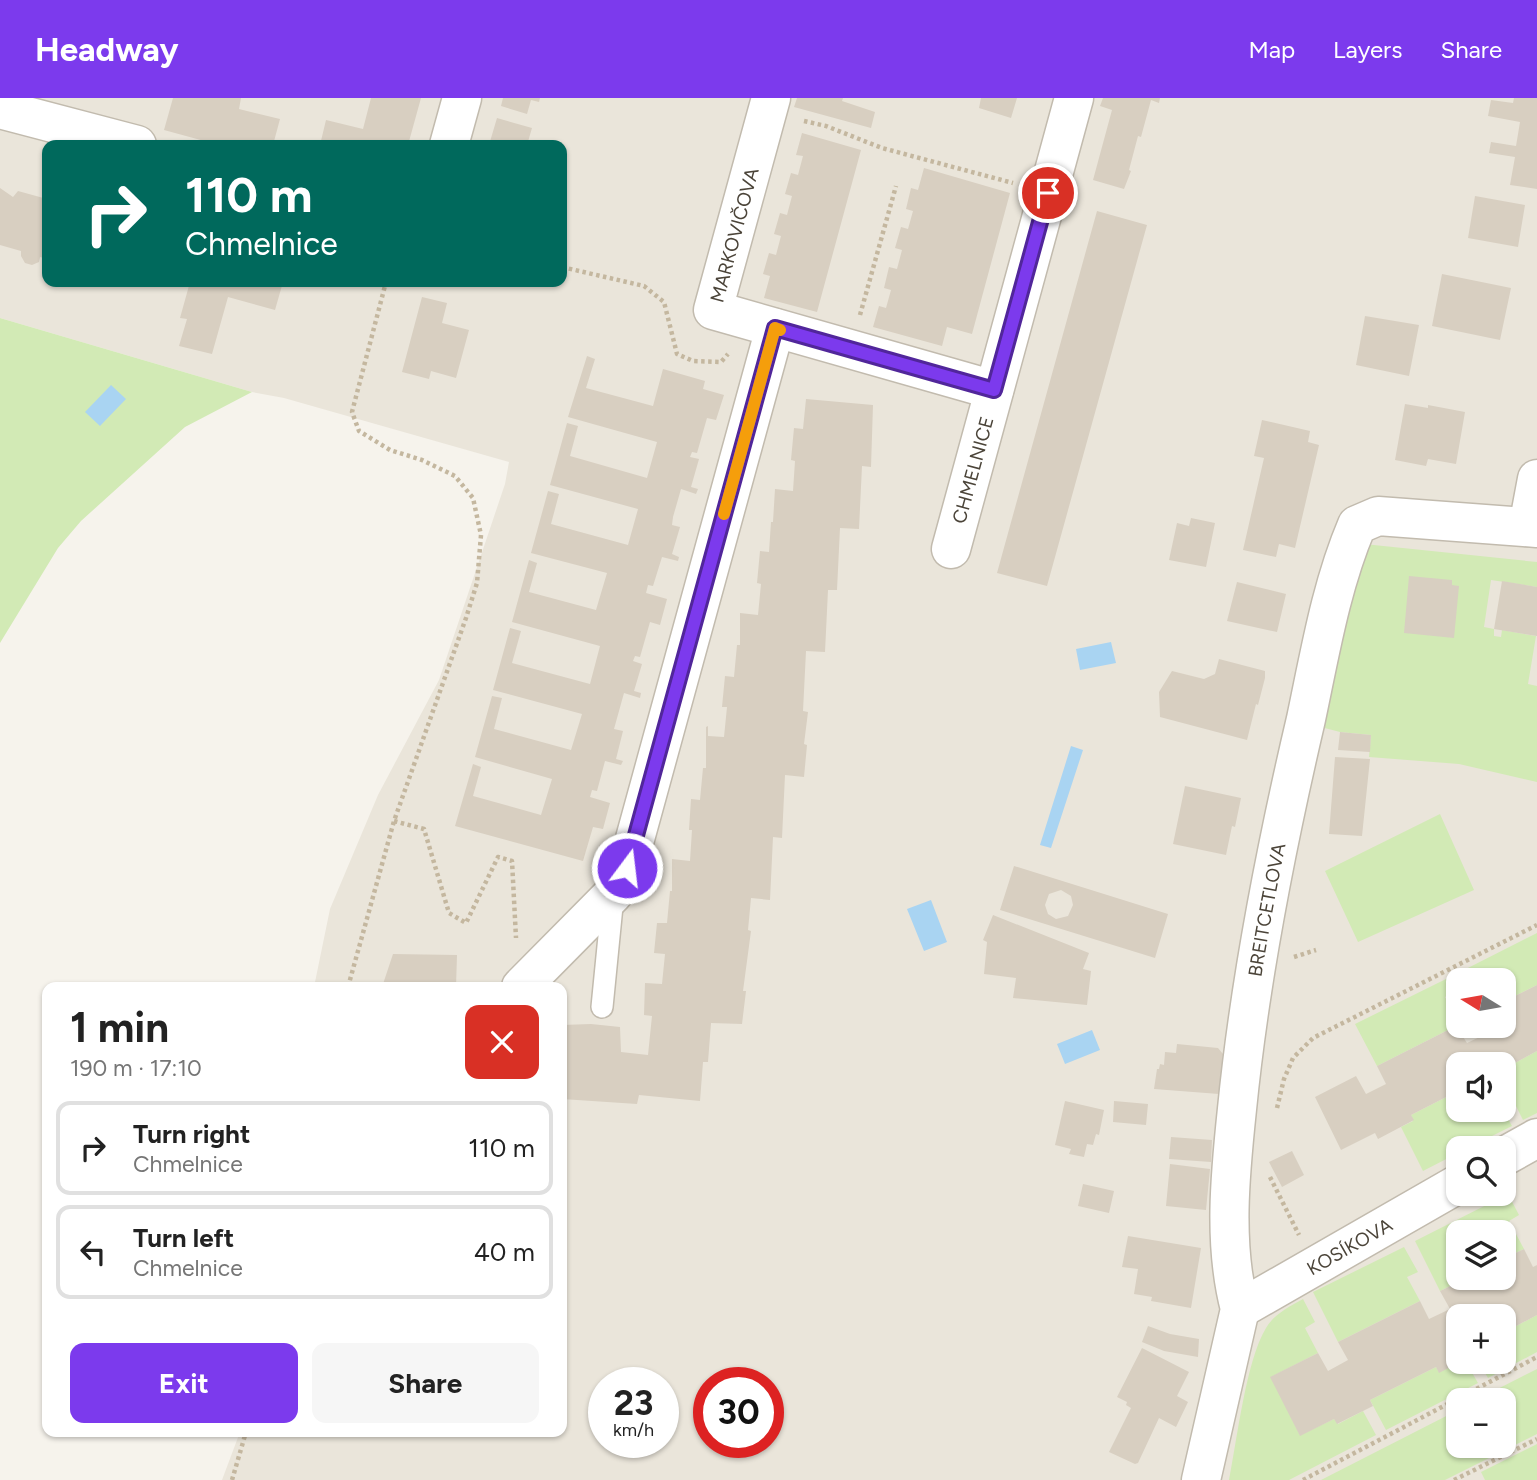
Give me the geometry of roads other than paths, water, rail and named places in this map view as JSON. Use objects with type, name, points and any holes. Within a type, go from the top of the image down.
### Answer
[{"type":"street","points":[[450,140],[462,98]]},
{"type":"street","name":"CHMELNICE","points":[[951,549],[1074,98]]},
{"type":"street","name":"MARKOVIČOVA","points":[[760,324],[713,310],[769,105]]},
{"type":"street","points":[[0,109],[118,140]]},
{"type":"street","points":[[526,982],[613,894],[627,868],[760,324]]},
{"type":"street","name":"CHMELNICE","points":[[760,324],[994,390]]},
{"type":"street","points":[[1533,528],[1537,479]]},
{"type":"street","name":"BREITCETLOVA","points":[[1200,1480],[1240,1309],[1234,1286],[1230,1241],[1231,1165],[1244,1037],[1293,773],[1342,561],[1357,525],[1378,516],[1533,528]]},
{"type":"street","points":[[1516,1150],[1537,1138]]},
{"type":"street","name":"KOSÍKOVA","points":[[1240,1309],[1446,1191]]},
{"type":"lane","points":[[602,1007],[613,894]]},
{"type":"water","points":[[111,385],[126,399],[100,426],[85,412]]},
{"type":"water","points":[[1111,642],[1116,663],[1080,670],[1076,649]]},
{"type":"water","points":[[1071,746],[1083,750],[1051,848],[1040,845]]},
{"type":"water","points":[[931,900],[947,942],[924,951],[907,909]]},
{"type":"water","points":[[1092,1030],[1100,1050],[1065,1064],[1057,1044]]}]
